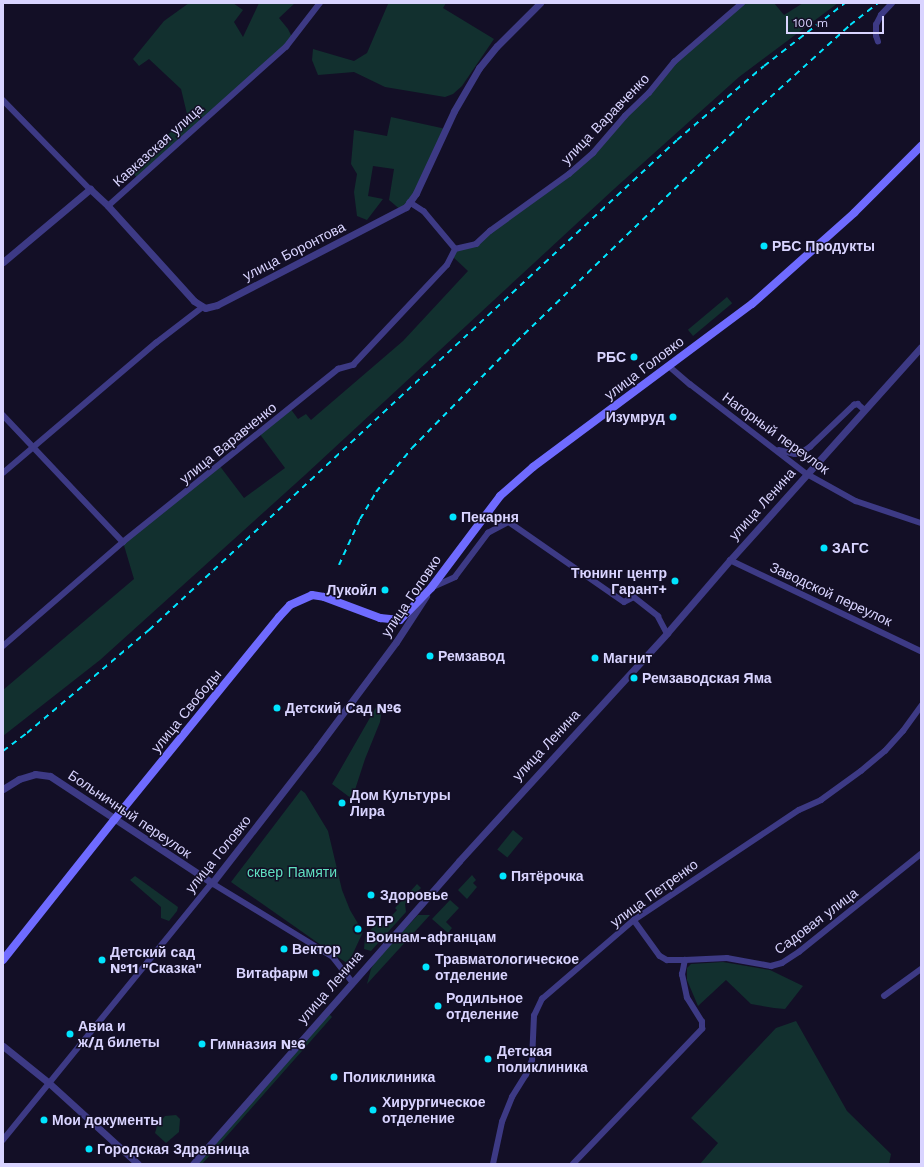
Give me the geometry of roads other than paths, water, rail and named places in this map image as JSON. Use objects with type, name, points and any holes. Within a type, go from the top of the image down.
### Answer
[{"type":"main road","name":"улица Головко","points":[[431,588],[500,496],[533,467],[752,304],[854,213],[921,146]]},
{"type":"main road","name":"улица Свободы","points":[[3,960],[114,820],[279,616],[290,605],[312,595],[324,597],[380,618],[400,620],[431,588]]},
{"type":"street","name":"Кавказская улица","points":[[90,189],[108,206],[286,48],[320,3]]},
{"type":"street","name":"улица Боронтова","points":[[3,473],[156,343],[202,307],[208,308],[217,305],[402,210],[410,203],[454,111],[479,68],[496,46],[540,3]]},
{"type":"street","name":"улица Варавченко","points":[[3,646],[123,542],[338,369],[353,365],[447,265],[455,249],[476,244],[490,231],[568,174],[593,153],[674,62],[742,3]]},
{"type":"street","points":[[878,42],[876,36],[876,25],[881,15],[892,3]]},
{"type":"street","points":[[3,100],[90,189],[3,262]]},
{"type":"street","points":[[410,203],[424,212],[455,249]]},
{"type":"street","points":[[108,206],[194,301],[202,307]]},
{"type":"street","name":"улица Ленина","points":[[193,1164],[352,982],[557,752],[667,633],[730,560],[921,346]]},
{"type":"street","name":"Нагорный переулок","points":[[669,366],[690,384],[807,474],[856,501],[921,522]]},
{"type":"street","points":[[774,449],[787,453],[801,453],[810,447],[854,405],[858,404],[865,410]]},
{"type":"street","points":[[3,415],[123,542]]},
{"type":"street","points":[[431,588],[455,577],[488,533],[509,522],[624,602],[634,597],[658,616],[667,633]]},
{"type":"street","name":"Заводской переулок","points":[[730,560],[921,651]]},
{"type":"street","name":"улица Головко","points":[[3,1140],[212,883],[317,748],[396,642],[431,588]]},
{"type":"street","name":"улица Петренко","points":[[493,1164],[502,1122],[512,1098],[526,1075],[532,1060],[534,1016],[542,999],[634,920],[799,810],[821,800],[855,775],[885,751],[921,706]]},
{"type":"street","name":"Больничный переулок","points":[[3,789],[19,779],[34,774],[50,776],[114,820],[212,883],[333,957],[352,982]]},
{"type":"street","name":"Садовая улица","points":[[634,920],[660,956],[667,960],[727,958],[772,966],[782,964],[921,854]]},
{"type":"street","points":[[572,1164],[702,1029],[702,1022],[688,998],[682,975],[685,960]]},
{"type":"street","points":[[884,996],[921,969]]},
{"type":"street","points":[[3,1046],[49,1083],[138,1164]]},
{"type":"railway","points":[[3,751],[27,733],[149,630],[677,140],[764,66],[845,3]]},
{"type":"railway","points":[[339,565],[360,519],[376,492],[412,448],[516,342],[754,112],[850,25],[878,3]]},
{"type":"place","name":"РБС Продукты","points":[[764,246]]},
{"type":"place","name":"РБС","points":[[634,357]]},
{"type":"place","name":"Изумруд","points":[[673,417]]},
{"type":"place","name":"Пекарня","points":[[453,517]]},
{"type":"place","name":"ЗАГС","points":[[824,548]]},
{"type":"place","name":"Тюнинг центр Гарант+","points":[[675,581]]},
{"type":"place","name":"Лукойл","points":[[385,590]]},
{"type":"place","name":"Ремзавод","points":[[430,656]]},
{"type":"place","name":"Магнит","points":[[595,658]]},
{"type":"place","name":"Ремзаводская Яма","points":[[634,678]]},
{"type":"place","name":"Детский Сад №6","points":[[277,708]]},
{"type":"place","name":"Дом Культуры Лира","points":[[342,803]]},
{"type":"place","name":"Пятёрочка","points":[[503,876]]},
{"type":"place","name":"Здоровье","points":[[371,895]]},
{"type":"place","name":"БТР Воинам-афганцам","points":[[358,929]]},
{"type":"place","name":"Вектор","points":[[284,949]]},
{"type":"place","name":"Детский сад №11 \"Сказка\"","points":[[102,960]]},
{"type":"place","name":"Травматологическое отделение","points":[[426,967]]},
{"type":"place","name":"Витафарм","points":[[316,973]]},
{"type":"place","name":"Родильное отделение","points":[[438,1006]]},
{"type":"place","name":"Авиа и ж/д билеты","points":[[70,1034]]},
{"type":"place","name":"Гимназия №6","points":[[202,1044]]},
{"type":"place","name":"Детская поликлиника","points":[[488,1059]]},
{"type":"place","name":"Поликлиника","points":[[334,1077]]},
{"type":"place","name":"Хирургическое отделение","points":[[373,1110]]},
{"type":"place","name":"Мои документы","points":[[44,1120]]},
{"type":"place","name":"Городская Здравница","points":[[89,1149]]},
{"type":"park label","name":"сквер Памяти","points":[[292,872]]}]
